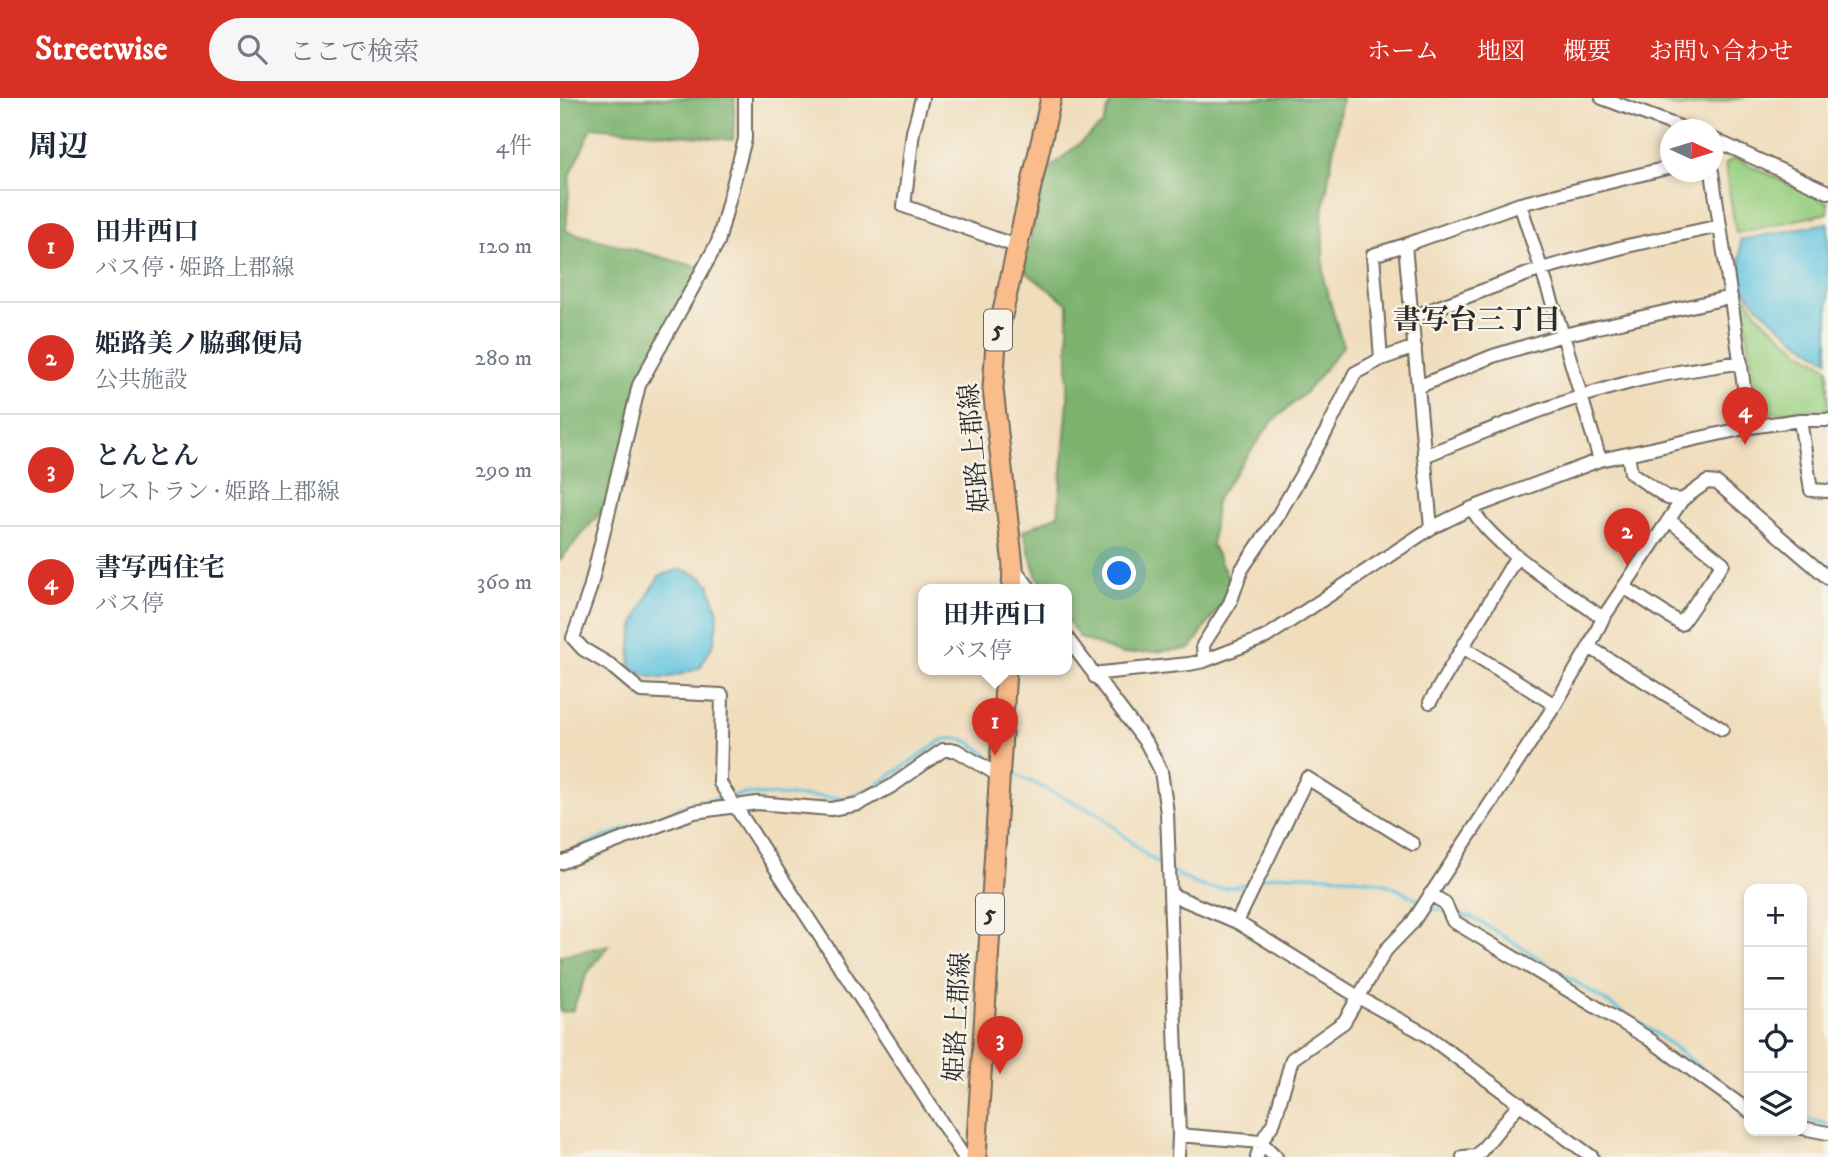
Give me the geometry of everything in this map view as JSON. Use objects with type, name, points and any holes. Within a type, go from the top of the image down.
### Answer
[{"type":"main road","name":"姫路上郡線","points":[[1012,584],[1013,566],[993,389],[996,342],[1051,98]]},
{"type":"main road","name":"姫路上郡線","points":[[976,1157],[1006,675]]},
{"type":"street","points":[[746,98],[746,139],[718,242],[639,385],[590,589],[573,638],[583,649],[610,665],[640,691],[722,695],[719,783],[964,1157]]},
{"type":"street","points":[[922,98],[913,132],[904,206],[1016,246]]},
{"type":"street","points":[[1602,98],[1660,120]]},
{"type":"street","points":[[1723,144],[1828,192]]},
{"type":"street","points":[[1381,359],[1373,255],[1520,204],[1660,170]]},
{"type":"street","points":[[1713,182],[1750,427]]},
{"type":"street","points":[[1520,204],[1600,460]]},
{"type":"street","points":[[1412,317],[1541,269],[1627,246],[1720,226]]},
{"type":"street","points":[[1405,246],[1432,528]]},
{"type":"street","points":[[1420,386],[1493,356],[1563,335],[1731,297]]},
{"type":"street","points":[[1204,661],[1203,645],[1230,603],[1242,569],[1276,519],[1326,432],[1355,373],[1381,359],[1415,347]]},
{"type":"street","points":[[1424,456],[1581,396],[1638,380],[1741,362]]},
{"type":"street","points":[[1095,677],[1101,673],[1204,661],[1266,637],[1432,528],[1472,508],[1600,460],[1750,427],[1800,420],[1828,420]]},
{"type":"street","points":[[1800,420],[1811,490],[1828,491]]},
{"type":"street","points":[[1628,454],[1631,472],[1668,498],[1682,500]]},
{"type":"street","points":[[1257,1157],[1261,1142],[1274,1122],[1292,1059],[1344,1022],[1386,950],[1412,923],[1555,705],[1603,618],[1682,500],[1707,482],[1717,483],[1828,578]]},
{"type":"street","points":[[1472,508],[1477,517],[1517,556],[1603,618]]},
{"type":"street","points":[[1623,587],[1681,624],[1688,614],[1723,563],[1669,520]]},
{"type":"street","points":[[1430,702],[1517,556]]},
{"type":"street","points":[[1013,566],[1026,584]]},
{"type":"street","points":[[1072,645],[1147,744],[1161,771],[1167,813],[1180,1135],[1178,1157]]},
{"type":"street","points":[[1589,647],[1722,729]]},
{"type":"street","points":[[1464,648],[1555,705]]},
{"type":"street","points":[[560,863],[694,812],[757,803],[831,809],[859,804],[892,786],[943,750],[956,750],[998,775]]},
{"type":"street","points":[[1237,922],[1307,778],[1413,844]]},
{"type":"street","points":[[1170,894],[1237,922],[1360,998],[1425,1034],[1592,1157]]},
{"type":"street","points":[[1430,894],[1445,903],[1453,921],[1646,1037],[1744,1107]]},
{"type":"street","points":[[1463,1157],[1477,1156],[1520,1103]]},
{"type":"street","points":[[1807,1129],[1828,1133]]},
{"type":"street","points":[[1180,1135],[1261,1142],[1276,1157]]},
{"type":"green space","points":[[560,98],[735,98],[733,140],[592,127],[570,176],[566,231],[701,268],[636,395],[623,486],[560,560]]},
{"type":"green space","points":[[1112,98],[1342,98],[1322,218],[1324,281],[1343,346],[1307,391],[1270,424],[1216,500],[1212,545],[1233,588],[1190,649],[1122,654],[1080,638],[1072,626],[1072,584],[1042,584],[1036,575],[1023,531],[1058,515],[1068,402],[1068,304],[1023,270],[1046,171],[1103,124]]},
{"type":"green space","points":[[1642,98],[1745,98],[1680,108]]},
{"type":"green space","points":[[1735,158],[1828,203],[1828,213],[1736,233],[1725,164]]},
{"type":"green space","points":[[1740,288],[1760,317],[1798,349],[1828,368],[1828,409],[1764,413],[1759,407]]},
{"type":"green space","points":[[609,945],[587,974],[572,1011],[560,1012],[560,956]]},
{"type":"water","points":[[1828,223],[1828,360],[1780,326],[1756,304],[1743,284],[1740,240]]},
{"type":"water","points":[[681,569],[700,576],[709,584],[718,613],[714,642],[700,668],[664,678],[648,676],[631,667],[631,641],[637,619],[659,576]]},
{"type":"waterway","points":[[733,796],[743,794],[848,798],[874,787],[942,740],[964,740],[994,761]]},
{"type":"waterway","points":[[1006,770],[1099,814],[1146,855],[1165,867]]},
{"type":"waterway","points":[[560,855],[687,805],[726,797]]},
{"type":"waterway","points":[[1172,871],[1193,883],[1210,888],[1229,888],[1253,882]]},
{"type":"waterway","points":[[1263,878],[1304,875],[1371,881],[1392,887],[1422,902]]},
{"type":"waterway","points":[[1428,906],[1444,911]]},
{"type":"waterway","points":[[1452,913],[1472,917],[1537,957],[1655,1033],[1725,1086]]},
{"type":"waterway","points":[[1737,1095],[1744,1100]]},
{"type":"waterway","points":[[1807,1119],[1828,1124]]},
{"type":"place","name":"書写西住宅","points":[[1745,445]]},
{"type":"place","name":"姫路美ノ脇郵便局","points":[[1627,566]]},
{"type":"place","name":"田井西口","points":[[995,756]]},
{"type":"place","name":"とんとん","points":[[1000,1074]]},
{"type":"district","name":"書写台三丁目","points":[[1477,320]]}]
